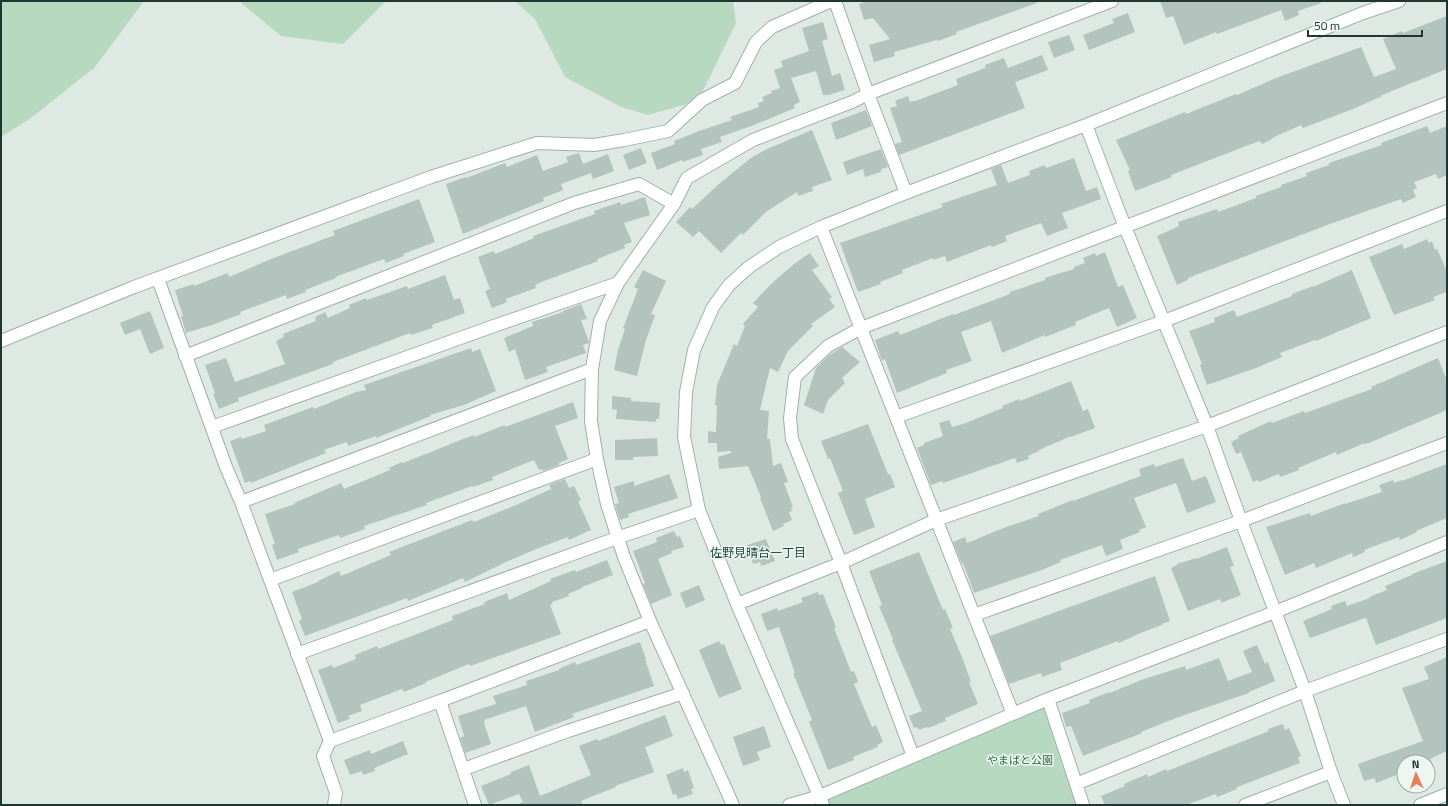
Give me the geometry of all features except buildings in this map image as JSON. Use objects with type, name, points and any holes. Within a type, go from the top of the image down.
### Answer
[{"type":"street","points":[[1,341],[158,279],[431,177],[537,142],[594,145],[668,131],[702,100],[735,83],[756,42],[772,27],[831,1]]},
{"type":"street","points":[[835,1],[868,94],[906,193]]},
{"type":"street","points":[[733,805],[650,621],[617,538],[607,504],[597,459],[591,421],[592,369],[600,321],[618,283],[674,204],[687,178],[752,140],[1112,1]]},
{"type":"street","points":[[821,800],[737,604],[699,510],[684,437],[686,392],[694,350],[713,307],[729,285],[749,267],[779,247],[821,227],[1086,125],[1363,13],[1399,1]]},
{"type":"street","points":[[913,756],[841,563],[792,439],[790,418],[795,377],[828,346],[861,328],[1447,103]]},
{"type":"street","points":[[1086,125],[1125,227],[1207,426],[1305,691],[1331,772],[1344,805]]},
{"type":"street","points":[[185,356],[587,199],[639,184],[674,204]]},
{"type":"street","points":[[896,417],[1164,321],[1447,211]]},
{"type":"street","points":[[821,227],[1013,714]]},
{"type":"street","points":[[158,279],[185,356],[330,741]]},
{"type":"street","points":[[212,428],[494,326],[618,283]]},
{"type":"street","points":[[737,604],[841,563],[936,520],[1207,426],[1447,332]]},
{"type":"street","points":[[241,502],[592,369]]},
{"type":"street","points":[[974,615],[1241,521],[1447,443]]},
{"type":"street","points":[[270,580],[597,459]]},
{"type":"street","points":[[297,654],[617,538],[699,510]]},
{"type":"street","points":[[789,805],[821,800],[913,756],[1048,699],[1275,612],[1447,542]]},
{"type":"street","points":[[334,805],[336,793],[323,756],[330,741],[650,621]]},
{"type":"street","points":[[1076,784],[1305,691],[1447,639]]},
{"type":"street","points":[[464,769],[568,731],[683,693]]},
{"type":"street","points":[[1048,699],[1083,805]]},
{"type":"street","points":[[440,701],[475,805]]},
{"type":"street","points":[[1245,805],[1331,772]]},
{"type":"street","points":[[1420,805],[1447,794]]},
{"type":"green space","points":[[1,1],[144,1],[95,67],[31,118],[1,137]]},
{"type":"green space","points":[[239,1],[386,1],[343,44],[281,36]]},
{"type":"green space","points":[[515,1],[733,1],[736,23],[698,101],[648,115],[621,107],[565,77],[535,19]]},
{"type":"green space","name":"やまばと公園","points":[[1048,699],[1083,805],[823,805],[820,796]]},
{"type":"district","name":"佐野見晴台一丁目","points":[[758,552]]}]
